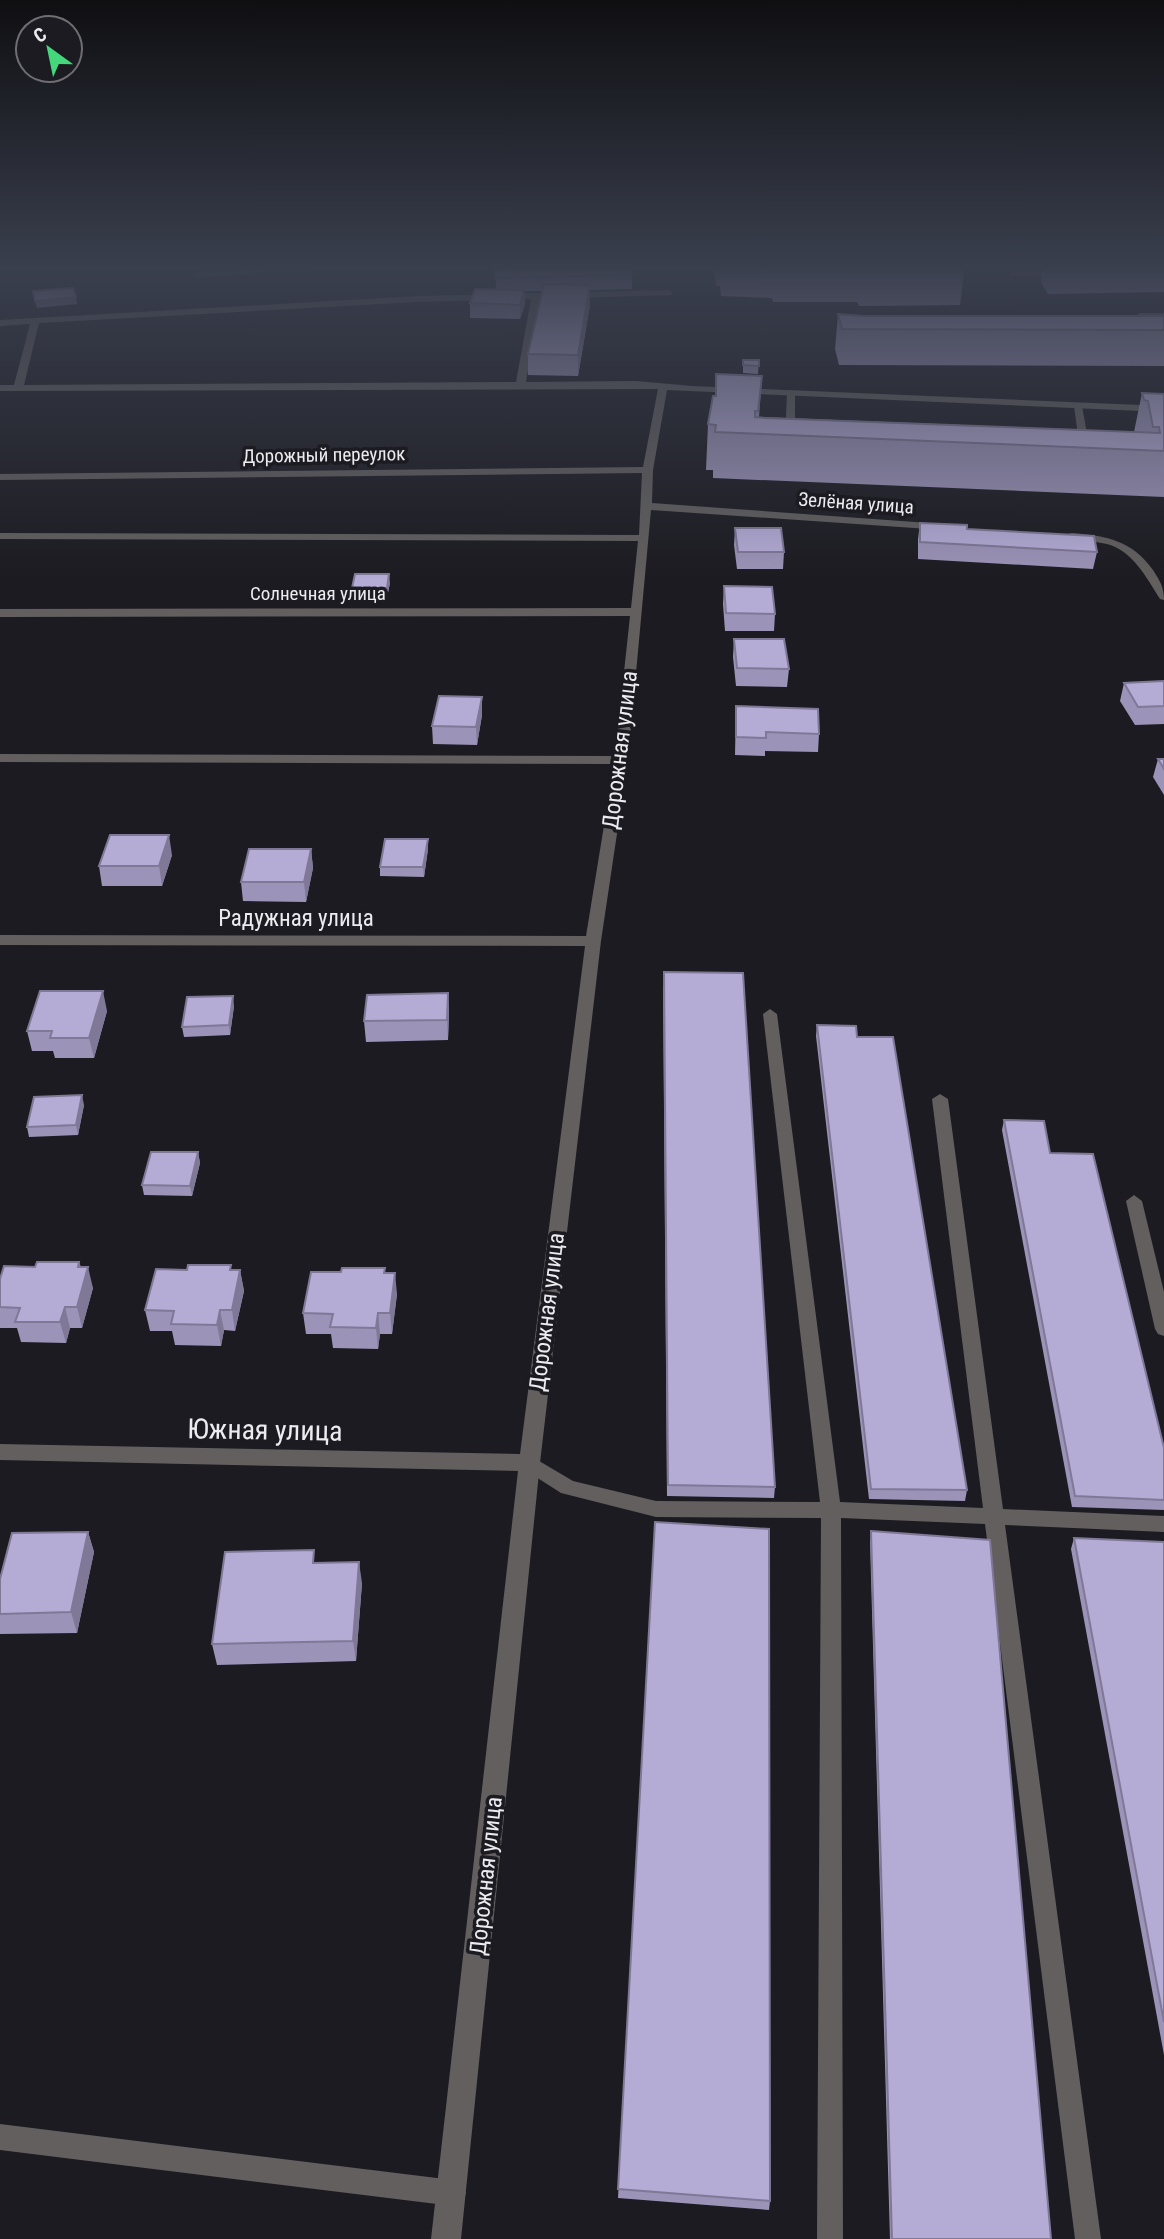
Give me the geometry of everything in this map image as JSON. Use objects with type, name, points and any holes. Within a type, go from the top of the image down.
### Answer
[{"type":"street","points":[[18,387],[24,370]]},
{"type":"street","points":[[520,387],[523,370]]},
{"type":"street","points":[[0,388],[520,387],[625,384],[1164,409]]},
{"type":"street","name":"Дорожная улица","points":[[446,2239],[529,1463],[593,941],[621,760],[644,538],[648,470],[663,387]]},
{"type":"street","name":"Дорожный переулок","points":[[0,477],[648,470]]},
{"type":"street","name":"Зелёная улица","points":[[645,506],[958,528]]},
{"type":"street","points":[[1054,535],[1111,541],[1130,548],[1140,558],[1164,596]]},
{"type":"street","points":[[0,536],[644,538]]},
{"type":"street","name":"Солнечная улица","points":[[0,613],[636,612]]},
{"type":"street","points":[[0,758],[621,760]]},
{"type":"street","name":"Радужная улица","points":[[0,940],[593,941]]},
{"type":"street","name":"Южная улица","points":[[0,1452],[529,1463]]},
{"type":"lane","points":[[791,393],[789,446],[803,447]]},
{"type":"lane","points":[[1073,458],[1086,458],[1078,406]]},
{"type":"lane","points":[[770,1014],[831,1510],[830,2239]]},
{"type":"lane","points":[[940,1099],[1088,2239]]},
{"type":"lane","points":[[1134,1202],[1164,1329]]},
{"type":"lane","points":[[529,1463],[568,1488],[656,1509],[831,1510],[1164,1524]]},
{"type":"lane","points":[[0,2137],[453,2193]]},
{"type":"building","points":[[716,374],[762,376],[755,417],[766,418],[1160,433],[1159,427],[1153,427],[1148,401],[1144,400],[1142,393],[1164,394],[1164,451],[715,432],[716,425],[708,424],[713,396],[716,396]]},
{"type":"building","points":[[920,523],[967,525],[967,529],[1094,536],[1097,552],[920,542]]},
{"type":"building","points":[[735,528],[781,528],[784,552],[738,552]]},
{"type":"building","points":[[355,574],[389,574],[387,588],[352,588]]},
{"type":"building","points":[[724,586],[772,587],[775,614],[726,613]]},
{"type":"building","points":[[734,639],[784,639],[789,669],[737,668]]},
{"type":"building","points":[[1164,681],[1164,706],[1138,707],[1124,683]]},
{"type":"building","points":[[439,696],[482,697],[476,727],[432,726]]},
{"type":"building","points":[[736,706],[818,709],[819,734],[766,732],[766,738],[736,737]]},
{"type":"building","points":[[110,835],[169,835],[159,866],[99,866]]},
{"type":"building","points":[[385,839],[428,839],[423,867],[380,867]]},
{"type":"building","points":[[249,849],[311,849],[304,882],[241,882]]},
{"type":"building","points":[[664,972],[743,973],[775,1487],[668,1485]]},
{"type":"building","points":[[40,991],[103,991],[89,1038],[50,1038],[52,1031],[27,1031]]},
{"type":"building","points":[[448,993],[447,1020],[364,1021],[367,995]]},
{"type":"building","points":[[233,996],[229,1025],[182,1027],[187,997]]},
{"type":"building","points":[[817,1025],[856,1026],[857,1037],[893,1037],[967,1490],[871,1489]]},
{"type":"building","points":[[82,1095],[76,1125],[27,1127],[34,1097]]},
{"type":"building","points":[[1004,1120],[1044,1121],[1050,1153],[1093,1154],[1164,1448],[1164,1500],[1075,1496]]},
{"type":"building","points":[[151,1152],[198,1152],[190,1186],[142,1185]]},
{"type":"building","points":[[37,1262],[79,1262],[78,1267],[88,1267],[77,1307],[65,1307],[60,1322],[15,1322],[20,1308],[0,1307],[0,1279],[4,1266],[35,1267]]},
{"type":"building","points":[[188,1265],[231,1265],[230,1270],[240,1270],[232,1310],[220,1310],[217,1325],[171,1324],[174,1311],[145,1310],[156,1269],[187,1270]]},
{"type":"building","points":[[342,1268],[385,1268],[384,1273],[395,1273],[390,1313],[378,1313],[376,1328],[330,1327],[333,1314],[303,1313],[311,1272],[341,1272]]},
{"type":"building","points":[[655,1522],[769,1529],[770,2201],[618,2189]]},
{"type":"building","points":[[871,1531],[990,1540],[1051,2239],[892,2239]]},
{"type":"building","points":[[88,1532],[71,1612],[0,1614],[0,1579],[12,1533]]},
{"type":"building","points":[[1074,1538],[1164,1542],[1164,2022]]},
{"type":"building","points":[[314,1550],[313,1563],[359,1562],[353,1641],[212,1644],[225,1552]]}]
